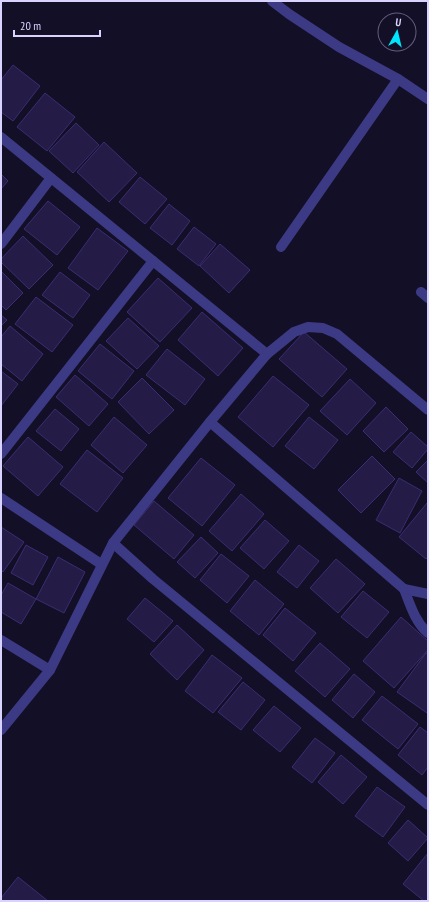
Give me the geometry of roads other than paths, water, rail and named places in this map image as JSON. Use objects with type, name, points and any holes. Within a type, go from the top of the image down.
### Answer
[{"type":"street","points":[[272,1],[338,47],[398,79],[428,99]]},
{"type":"street","points":[[281,246],[398,79]]},
{"type":"street","points":[[1,137],[267,354]]},
{"type":"street","points":[[1,244],[52,178]]},
{"type":"street","points":[[1,454],[153,261]]},
{"type":"street","points":[[1,730],[50,670],[113,543],[210,422],[267,354],[294,332],[308,328],[323,328],[337,334],[428,410]]},
{"type":"street","points":[[210,422],[404,589],[413,612],[428,633]]},
{"type":"street","points":[[1,498],[102,564]]},
{"type":"street","points":[[113,543],[159,584],[428,805]]},
{"type":"street","points":[[404,589],[428,594]]},
{"type":"street","points":[[1,640],[50,670]]}]
